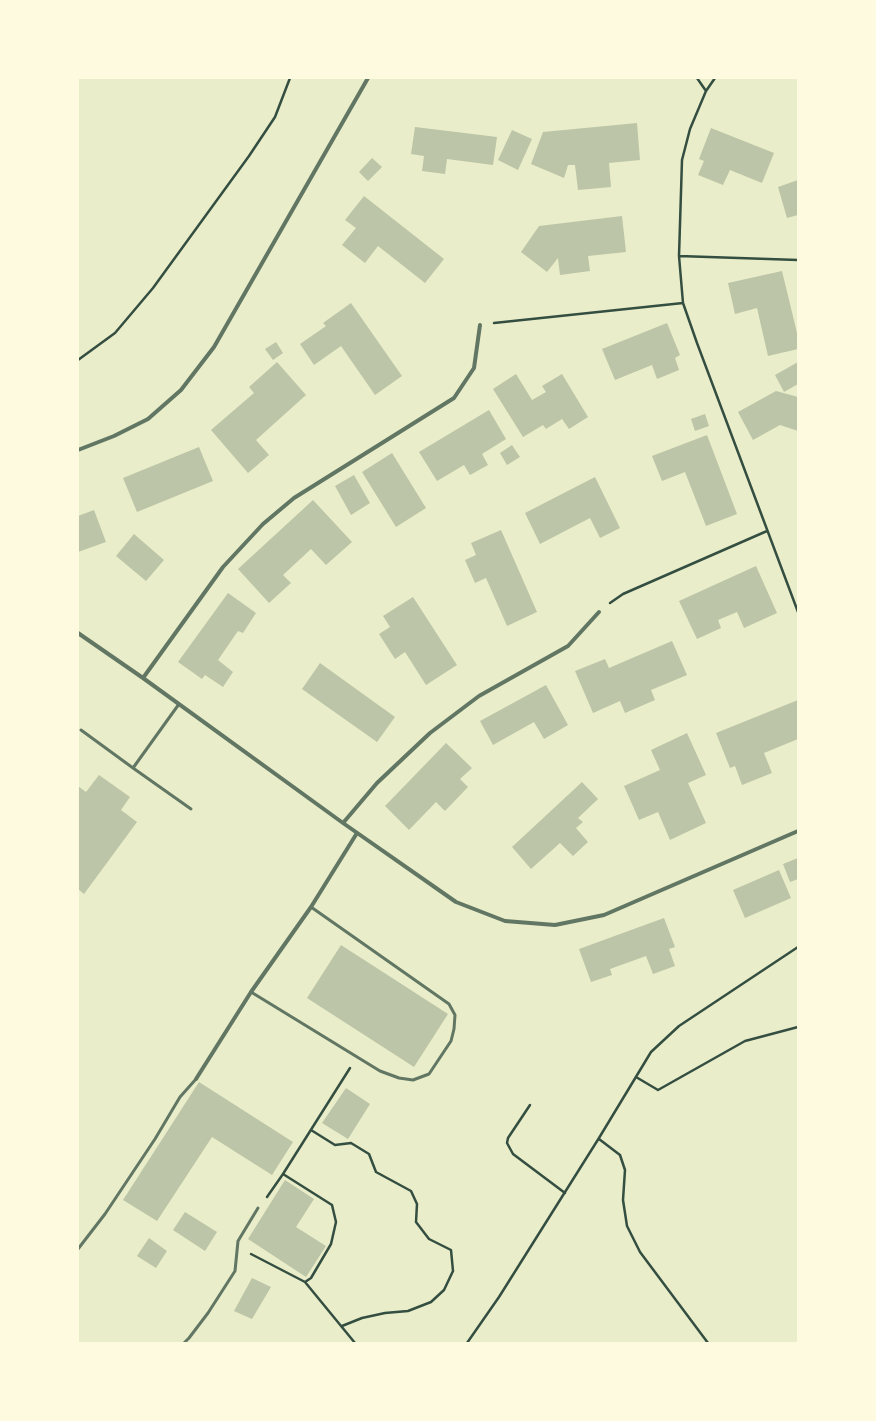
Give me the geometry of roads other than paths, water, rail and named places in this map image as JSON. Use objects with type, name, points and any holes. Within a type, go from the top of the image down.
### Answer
[{"type":"street","points":[[78,450],[114,436],[148,419],[181,390],[214,347],[368,78]]},
{"type":"street","points":[[143,678],[223,567],[263,524],[294,498],[454,398],[474,368],[480,325]]},
{"type":"street","points":[[343,823],[377,782],[430,733],[479,696],[568,646],[598,612]]},
{"type":"street","points":[[78,633],[456,902],[505,921],[555,925],[604,915],[798,831]]},
{"type":"street","points":[[196,1079],[251,992],[312,907],[357,833]]},
{"type":"lane","points":[[133,768],[179,704]]},
{"type":"lane","points":[[80,730],[191,810]]},
{"type":"lane","points":[[251,992],[380,1071],[399,1078],[413,1080],[429,1074],[451,1041],[455,1015],[449,1004],[312,907]]},
{"type":"lane","points":[[78,1249],[105,1214],[155,1139],[180,1097],[196,1079]]},
{"type":"lane","points":[[184,1343],[208,1314],[235,1271],[238,1241],[258,1208]]}]
